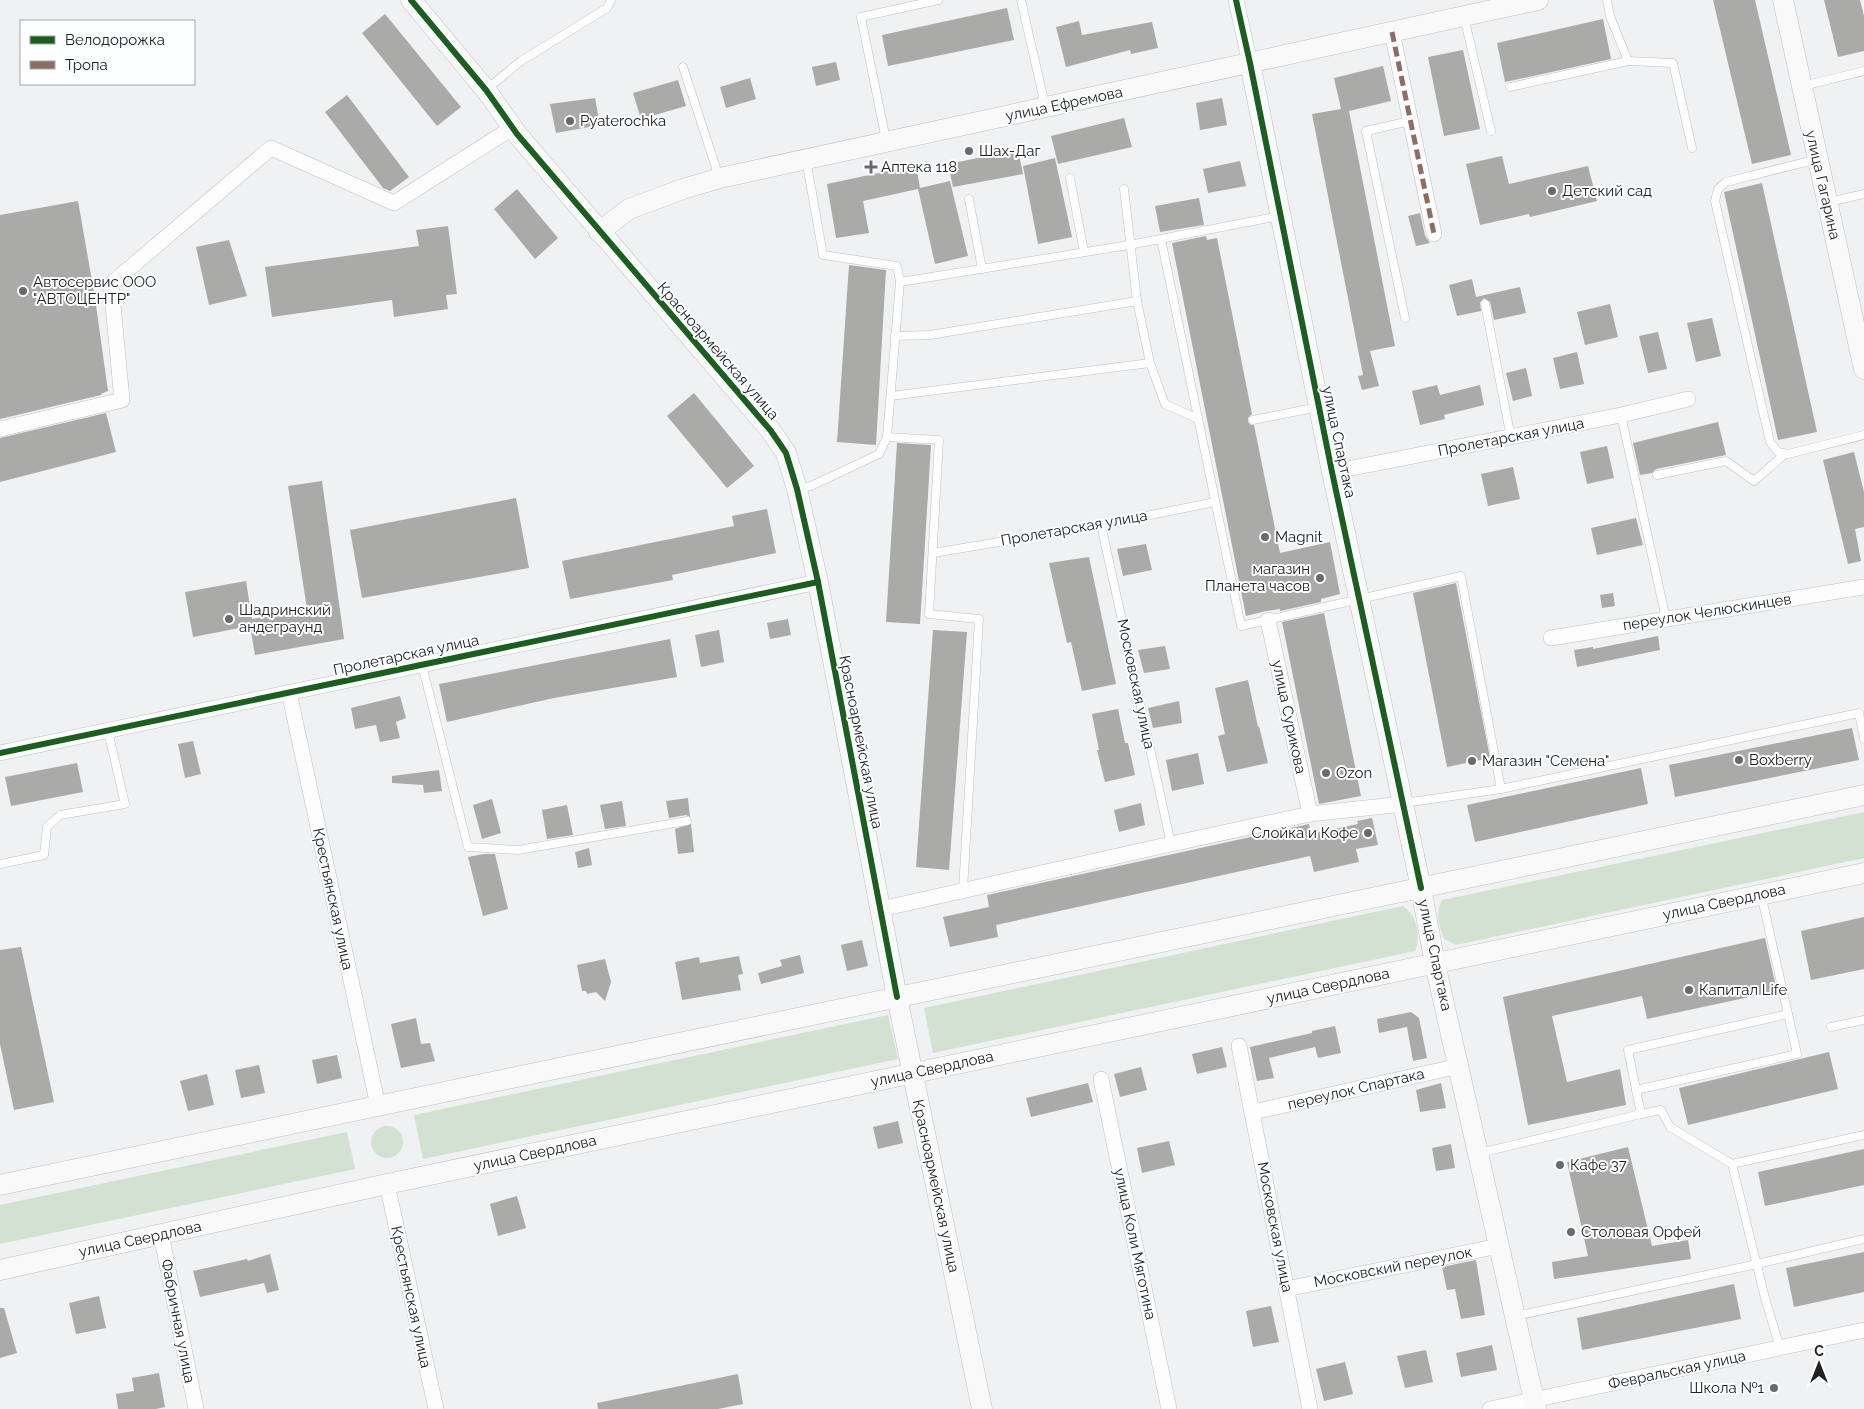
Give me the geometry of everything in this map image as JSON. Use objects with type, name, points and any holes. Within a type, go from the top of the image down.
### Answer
[{"type":"main road","name":"Красноармейская улица","points":[[410,0],[486,90],[512,128],[770,431],[786,453],[818,582],[897,997],[982,1409]]},
{"type":"main road","name":"улица Ефремова","points":[[599,232],[628,209],[720,178],[1538,0]]},
{"type":"main road","name":"улица Гагарина","points":[[1783,0],[1827,203],[1859,316],[1864,370]]},
{"type":"main road","name":"улица Спартака","points":[[1250,63],[1332,472],[1421,888],[1435,964],[1535,1404]]},
{"type":"main road","points":[[0,1185],[1864,796]]},
{"type":"main road","name":"улица Свердлова","points":[[0,1270],[387,1184],[1864,872]]},
{"type":"street","name":"улица Спартака","points":[[1236,0],[1250,63]]},
{"type":"street","points":[[1392,32],[1434,234]]},
{"type":"street","points":[[0,429],[122,400],[111,284],[271,148],[394,203],[512,128]]},
{"type":"street","name":"Пролетарская улица","points":[[1332,472],[1511,438],[1688,399]]},
{"type":"street","name":"Пролетарская улица","points":[[0,753],[818,582]]},
{"type":"street","name":"переулок Челюскинцев","points":[[1551,638],[1864,587]]},
{"type":"street","name":"улица Сурикова","points":[[1268,620],[1310,814]]},
{"type":"street","name":"Крестьянская улица","points":[[289,692],[378,1106]]},
{"type":"street","points":[[881,909],[1310,814],[1403,804]]},
{"type":"street","name":"Московская улица","points":[[1239,1046],[1310,1409]]},
{"type":"street","name":"переулок Спартака","points":[[1253,1112],[1459,1066]]},
{"type":"street","name":"улица Коли Мяготина","points":[[1101,1079],[1169,1409]]},
{"type":"street","name":"Крестьянская улица","points":[[387,1184],[436,1409]]},
{"type":"street","name":"Фабричная улица","points":[[161,1234],[196,1409]]},
{"type":"street","name":"Московский переулок","points":[[1286,1289],[1499,1246]]},
{"type":"street","name":"Февральская улица","points":[[1490,1409],[1535,1404],[1864,1330]]},
{"type":"lane","points":[[486,90],[521,61],[607,8],[611,0]]},
{"type":"lane","points":[[887,142],[861,17],[938,0]]},
{"type":"lane","points":[[1021,0],[1045,108]]},
{"type":"lane","points":[[1607,0],[1610,16],[1628,61]]},
{"type":"lane","points":[[1464,17],[1491,131]]},
{"type":"lane","points":[[1510,87],[1628,61],[1673,63],[1692,148]]},
{"type":"lane","points":[[683,67],[720,178]]},
{"type":"lane","points":[[1802,86],[1864,71]]},
{"type":"lane","points":[[1404,318],[1366,131],[1410,121]]},
{"type":"lane","points":[[796,489],[811,486],[879,454],[888,437],[900,282],[896,266],[823,254],[806,159]]},
{"type":"lane","points":[[1785,454],[1778,452],[1770,442],[1715,202],[1718,189],[1726,182],[1818,159]]},
{"type":"lane","points":[[1070,178],[1084,252]]},
{"type":"lane","points":[[1124,189],[1136,301],[1150,363],[1165,404],[1198,419]]},
{"type":"lane","points":[[1827,203],[1864,194]]},
{"type":"lane","points":[[969,199],[982,269]]},
{"type":"lane","points":[[900,282],[1129,245],[1280,216]]},
{"type":"lane","points":[[1161,239],[1241,626],[1461,576],[1501,789]]},
{"type":"lane","points":[[895,336],[930,335],[1136,301]]},
{"type":"lane","points":[[1485,304],[1511,438]]},
{"type":"lane","points":[[891,396],[1150,363]]},
{"type":"lane","points":[[1254,420],[1319,407]]},
{"type":"lane","points":[[1621,415],[1666,619]]},
{"type":"lane","points":[[1200,431],[1209,429]]},
{"type":"lane","points":[[1657,475],[1726,461],[1754,481],[1785,454],[1864,435]]},
{"type":"lane","points":[[888,437],[939,440],[929,614],[979,619],[963,890]]},
{"type":"lane","name":"Пролетарская улица","points":[[933,552],[1101,525],[1215,502]]},
{"type":"lane","name":"Московская улица","points":[[1101,525],[1171,844]]},
{"type":"lane","points":[[422,665],[468,847],[518,850],[687,821]]},
{"type":"lane","points":[[1403,804],[1501,789],[1858,713],[1864,739]]},
{"type":"lane","points":[[0,864],[44,855],[47,827],[60,815],[125,804],[108,730]]},
{"type":"lane","points":[[1636,1090],[1797,1054],[1762,894]]},
{"type":"lane","points":[[1641,1114],[1628,1050],[1788,1014]]},
{"type":"lane","points":[[1831,1027],[1864,1020]]},
{"type":"lane","points":[[1478,1153],[1661,1110],[1670,1127],[1732,1164],[1864,1135]]},
{"type":"lane","points":[[1732,1164],[1764,1298],[1780,1348]]},
{"type":"lane","points":[[1516,1316],[1864,1239]]},
{"type":"green space","points":[[1864,812],[1864,858],[1456,945],[1444,939],[1439,924],[1438,915],[1442,900]]},
{"type":"green space","points":[[1403,906],[1415,921],[1418,939],[1415,951],[933,1053],[924,1008]]},
{"type":"green space","points":[[888,1015],[898,1059],[423,1159],[414,1115]]},
{"type":"green space","points":[[387,1126],[399,1130],[403,1142],[399,1154],[387,1158],[375,1154],[371,1142],[375,1130]]},
{"type":"green space","points":[[347,1132],[355,1169],[0,1244],[0,1205]]},
{"type":"building","points":[[1713,0],[1755,0],[1791,155],[1752,164]]},
{"type":"building","points":[[1824,0],[1860,0],[1864,16],[1864,51],[1838,57]]},
{"type":"building","points":[[1007,8],[1014,40],[888,66],[882,35]]},
{"type":"building","points":[[385,14],[461,107],[437,126],[362,33]]},
{"type":"building","points":[[1603,19],[1611,59],[1505,82],[1497,43]]},
{"type":"building","points":[[1079,21],[1082,35],[1152,22],[1158,48],[1131,54],[1130,50],[1066,67],[1056,27]]},
{"type":"building","points":[[1463,50],[1480,129],[1444,136],[1428,57]]},
{"type":"building","points":[[836,62],[840,80],[816,86],[812,67]]},
{"type":"building","points":[[1383,66],[1391,101],[1349,111],[1395,346],[1370,351],[1379,386],[1362,390],[1358,376],[1363,375],[1312,114],[1341,109],[1334,78]]},
{"type":"building","points":[[750,78],[756,99],[726,108],[720,87]]},
{"type":"building","points":[[678,80],[686,106],[641,119],[633,93]]},
{"type":"building","points":[[347,95],[409,177],[390,191],[383,188],[325,112]]},
{"type":"building","points":[[595,98],[600,125],[556,133],[550,104]]},
{"type":"building","points":[[1222,98],[1227,125],[1200,130],[1196,103]]},
{"type":"building","points":[[1124,118],[1132,147],[1058,164],[1051,136]]},
{"type":"building","points":[[1018,150],[1023,174],[953,187],[948,164]]},
{"type":"building","points":[[1502,156],[1509,184],[1588,166],[1597,201],[1530,217],[1529,214],[1480,225],[1466,164]]},
{"type":"building","points":[[1055,158],[1072,237],[1038,244],[1023,166]]},
{"type":"building","points":[[1240,161],[1246,186],[1208,193],[1203,169]]},
{"type":"building","points":[[916,165],[920,188],[950,181],[968,256],[935,264],[918,189],[863,201],[869,233],[836,238],[827,184]]},
{"type":"building","points":[[1762,183],[1817,432],[1778,440],[1724,192]]},
{"type":"building","points":[[517,189],[558,238],[535,259],[494,209]]},
{"type":"building","points":[[1199,198],[1204,225],[1160,232],[1155,206]]},
{"type":"building","points":[[78,201],[95,298],[108,391],[101,395],[0,419],[0,215]]},
{"type":"building","points":[[1420,213],[1425,236],[1430,243],[1416,246],[1408,216]]},
{"type":"building","points":[[448,226],[457,294],[446,295],[448,309],[394,317],[392,300],[272,317],[265,267],[419,246],[416,230]]},
{"type":"building","points":[[1206,236],[1207,240],[1217,238],[1252,414],[1248,418],[1248,422],[1254,425],[1280,553],[1330,542],[1340,594],[1321,599],[1321,602],[1246,616],[1172,243]]},
{"type":"building","points":[[229,240],[247,296],[209,305],[196,247]]},
{"type":"building","points":[[849,265],[886,270],[876,445],[837,442]]},
{"type":"building","points":[[1472,279],[1476,297],[1520,287],[1526,313],[1494,320],[1490,302],[1484,298],[1480,303],[1481,311],[1457,316],[1449,285]]},
{"type":"building","points":[[1610,304],[1618,337],[1585,345],[1577,312]]},
{"type":"building","points":[[1712,318],[1721,356],[1696,362],[1687,323]]},
{"type":"building","points":[[1658,332],[1667,369],[1648,373],[1639,336]]},
{"type":"building","points":[[1577,352],[1584,384],[1560,389],[1553,358]]},
{"type":"building","points":[[1526,368],[1532,396],[1513,401],[1506,373]]},
{"type":"building","points":[[1437,385],[1440,395],[1480,385],[1484,405],[1444,415],[1445,419],[1420,425],[1412,391]]},
{"type":"building","points":[[694,393],[754,466],[727,488],[667,416]]},
{"type":"building","points":[[106,413],[116,452],[0,482],[0,438]]},
{"type":"building","points":[[1718,422],[1726,455],[1656,469],[1652,473],[1640,475],[1633,443]]},
{"type":"building","points":[[897,443],[931,445],[920,624],[886,622]]},
{"type":"building","points":[[1607,446],[1614,478],[1587,484],[1580,452]]},
{"type":"building","points":[[1854,452],[1864,492],[1864,527],[1855,529],[1861,561],[1848,564],[1823,460]]},
{"type":"building","points":[[1513,467],[1520,499],[1488,506],[1481,474]]},
{"type":"building","points":[[322,481],[344,639],[255,655],[250,626],[193,637],[185,592],[246,581],[252,619],[307,609],[288,486]]},
{"type":"building","points":[[516,498],[529,568],[362,598],[350,530]]},
{"type":"building","points":[[767,509],[776,553],[672,575],[673,580],[570,599],[562,561],[734,526],[732,516]]},
{"type":"building","points":[[1636,518],[1643,545],[1597,555],[1591,528]]},
{"type":"building","points":[[1146,544],[1152,570],[1123,576],[1117,549]]},
{"type":"building","points":[[1089,557],[1116,684],[1082,691],[1071,642],[1067,643],[1049,563]]},
{"type":"building","points":[[1456,583],[1490,758],[1447,767],[1413,593]]},
{"type":"building","points":[[1613,593],[1615,606],[1602,608],[1600,595]]},
{"type":"building","points":[[1324,613],[1361,796],[1319,804],[1282,622]]},
{"type":"building","points":[[788,619],[791,635],[770,639],[767,623]]},
{"type":"building","points":[[719,630],[724,662],[701,667],[695,635]]},
{"type":"building","points":[[933,630],[967,632],[949,870],[916,867]]},
{"type":"building","points":[[1658,636],[1660,650],[1577,667],[1574,650],[1593,647],[1593,649]]},
{"type":"building","points":[[670,639],[677,677],[554,698],[447,722],[439,684]]},
{"type":"building","points":[[1165,646],[1170,669],[1144,673],[1138,650]]},
{"type":"building","points":[[1248,680],[1268,763],[1227,772],[1218,736],[1225,734],[1215,688]]},
{"type":"building","points":[[400,696],[406,718],[396,722],[400,738],[380,742],[376,725],[355,729],[351,708]]},
{"type":"building","points":[[1179,701],[1182,723],[1153,728],[1148,708]]},
{"type":"building","points":[[1118,709],[1125,743],[1128,743],[1135,775],[1105,782],[1097,750],[1099,750],[1092,714]]},
{"type":"building","points":[[1852,728],[1859,760],[1675,797],[1669,765]]},
{"type":"building","points":[[193,741],[201,774],[185,778],[178,744]]},
{"type":"building","points":[[1198,753],[1204,784],[1172,791],[1166,760]]},
{"type":"building","points":[[77,763],[83,792],[11,806],[5,777]]},
{"type":"building","points":[[1641,768],[1648,804],[1475,842],[1467,805]]},
{"type":"building","points":[[439,770],[442,791],[424,793],[423,785],[392,783],[392,776]]},
{"type":"building","points":[[688,798],[690,817],[686,815],[669,818],[666,801]]},
{"type":"building","points":[[492,799],[501,833],[482,839],[473,805]]},
{"type":"building","points":[[622,801],[626,826],[605,829],[600,805]]},
{"type":"building","points":[[1141,803],[1145,825],[1119,832],[1114,810]]},
{"type":"building","points":[[567,805],[573,835],[547,839],[542,810]]},
{"type":"building","points":[[1372,818],[1378,845],[1356,849],[1359,862],[1314,872],[1310,856],[996,925],[998,937],[950,947],[943,917],[989,907],[987,895],[1309,824],[1311,834],[1358,824],[1357,821]]},
{"type":"building","points":[[691,824],[694,852],[678,854],[675,829]]},
{"type":"building","points":[[589,848],[592,865],[578,868],[575,852]]},
{"type":"building","points":[[495,854],[508,909],[483,916],[468,857]]},
{"type":"building","points":[[1864,917],[1864,969],[1811,980],[1801,931]]},
{"type":"building","points":[[1765,938],[1777,991],[1647,1019],[1642,996],[1552,1016],[1567,1082],[1620,1069],[1626,1105],[1528,1125],[1503,997]]},
{"type":"building","points":[[862,940],[868,966],[847,971],[841,945]]},
{"type":"building","points":[[21,947],[54,1102],[14,1110],[0,1044],[0,950]]},
{"type":"building","points":[[800,955],[804,973],[761,984],[758,973],[782,966],[780,960]]},
{"type":"building","points":[[739,956],[743,974],[738,975],[741,990],[682,1000],[675,962],[699,957],[700,963]]},
{"type":"building","points":[[605,959],[611,982],[605,1001],[596,992],[587,994],[586,991],[582,991],[577,965]]},
{"type":"building","points":[[1411,1012],[1419,1018],[1427,1058],[1413,1061],[1407,1027],[1379,1033],[1377,1019]]},
{"type":"building","points":[[416,1018],[421,1044],[430,1043],[435,1061],[401,1068],[391,1024]]},
{"type":"building","points":[[1335,1026],[1341,1053],[1318,1058],[1315,1047],[1269,1058],[1274,1078],[1257,1081],[1250,1047]]},
{"type":"building","points":[[1222,1047],[1227,1067],[1197,1074],[1192,1054]]},
{"type":"building","points":[[1829,1052],[1838,1089],[1688,1125],[1679,1088]]},
{"type":"building","points":[[337,1055],[342,1078],[317,1084],[312,1060]]},
{"type":"building","points":[[259,1065],[265,1093],[241,1098],[235,1070]]},
{"type":"building","points":[[1141,1067],[1147,1090],[1120,1097],[1114,1074]]},
{"type":"building","points":[[207,1074],[214,1105],[188,1111],[180,1081]]},
{"type":"building","points":[[1088,1083],[1093,1102],[1031,1117],[1026,1098]]},
{"type":"building","points":[[1441,1083],[1446,1108],[1420,1112],[1416,1090]]},
{"type":"building","points":[[898,1121],[903,1143],[878,1149],[873,1127]]},
{"type":"building","points":[[1169,1141],[1175,1165],[1142,1173],[1137,1148]]},
{"type":"building","points":[[1451,1144],[1455,1168],[1436,1171],[1432,1148]]},
{"type":"building","points":[[1628,1147],[1652,1246],[1688,1240],[1691,1259],[1554,1279],[1552,1262],[1588,1256],[1567,1162]]},
{"type":"building","points":[[1864,1149],[1864,1185],[1765,1206],[1758,1172]]},
{"type":"building","points":[[517,1196],[526,1228],[498,1236],[490,1204]]},
{"type":"building","points":[[1864,1252],[1864,1292],[1794,1307],[1786,1268]]},
{"type":"building","points":[[270,1254],[279,1290],[267,1293],[264,1283],[200,1297],[193,1271],[247,1259],[248,1261]]},
{"type":"building","points":[[1476,1260],[1485,1315],[1461,1319],[1455,1289],[1447,1290],[1442,1267]]},
{"type":"building","points":[[1734,1284],[1741,1319],[1582,1350],[1577,1318]]},
{"type":"building","points":[[99,1296],[106,1328],[76,1334],[69,1303]]},
{"type":"building","points":[[1271,1306],[1279,1342],[1253,1347],[1246,1311]]},
{"type":"building","points":[[0,1308],[4,1308],[17,1353],[0,1358]]},
{"type":"building","points":[[1492,1345],[1497,1370],[1461,1377],[1456,1353]]},
{"type":"building","points":[[1426,1350],[1433,1382],[1405,1388],[1397,1356]]},
{"type":"building","points":[[1345,1362],[1353,1394],[1324,1401],[1316,1369]]},
{"type":"building","points":[[159,1373],[165,1407],[156,1409],[118,1409],[116,1394],[134,1391],[132,1378]]},
{"type":"building","points":[[738,1374],[743,1404],[718,1409],[598,1409],[597,1403]]},
{"type":"marked path","points":[[1392,32],[1434,234]]},
{"type":"cycle path","points":[[411,0],[486,90],[517,134],[771,431],[786,453],[797,489],[818,582],[897,997]]},
{"type":"cycle path","points":[[1236,0],[1332,472],[1421,888]]},
{"type":"cycle path","points":[[0,753],[818,582]]},
{"type":"place","name":"Pyaterochka","points":[[570,121]]},
{"type":"place","name":"Шах-Даг","points":[[969,151]]},
{"type":"place","name":"Аптека 118","points":[[871,167]]},
{"type":"place","name":"Детский сад","points":[[1552,191]]},
{"type":"place","name":"Автосервис ООО \"АВТОЦЕНТР\"","points":[[23,291]]},
{"type":"place","name":"Magnit","points":[[1265,537]]},
{"type":"place","name":"магазин Планета часов","points":[[1320,578]]},
{"type":"place","name":"Шадринский андеграунд","points":[[229,619]]},
{"type":"place","name":"Boxberry","points":[[1739,760]]},
{"type":"place","name":"Магазин \"Семена\"","points":[[1472,761]]},
{"type":"place","name":"Ozon","points":[[1326,773]]},
{"type":"place","name":"Слойка и Кофе","points":[[1368,833]]},
{"type":"place","name":"Капитал Life","points":[[1689,990]]},
{"type":"place","name":"Кафе 37","points":[[1560,1165]]},
{"type":"place","name":"Столовая Орфей","points":[[1571,1232]]},
{"type":"place","name":"Школа №1","points":[[1774,1388]]}]
